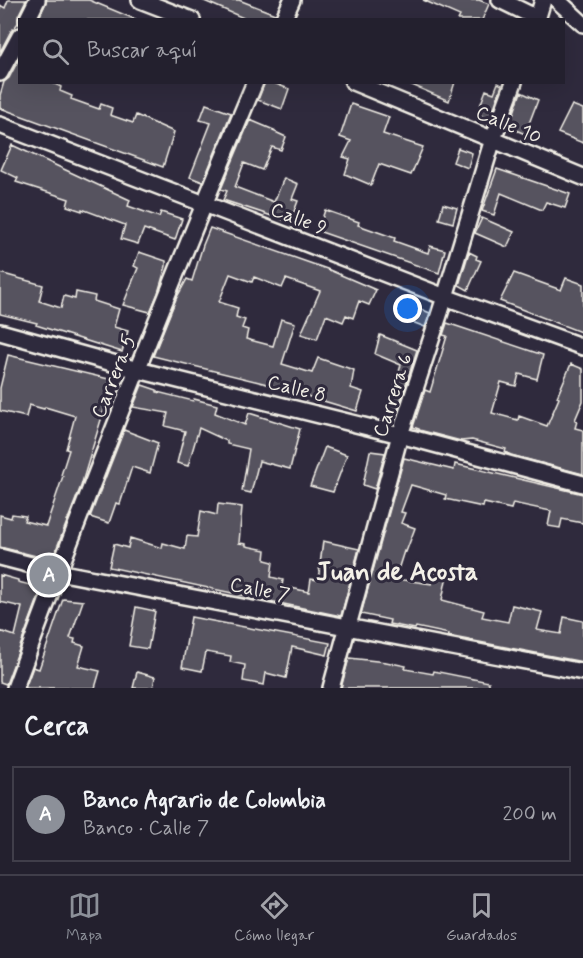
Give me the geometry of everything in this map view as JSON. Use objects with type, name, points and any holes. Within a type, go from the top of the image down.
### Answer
[{"type":"street","points":[[28,18],[37,0]]},
{"type":"street","points":[[140,0],[187,18]]},
{"type":"street","points":[[284,18],[292,0]]},
{"type":"street","points":[[500,0],[535,18]]},
{"type":"street","points":[[537,18],[543,0]]},
{"type":"street","points":[[557,0],[583,24]]},
{"type":"street","points":[[0,73],[18,40]]},
{"type":"street","name":"Carrera 5","points":[[15,688],[58,572],[254,84]]},
{"type":"street","name":"Calle 10","points":[[358,84],[583,177]]},
{"type":"street","name":"Carrera 6","points":[[331,688],[400,435],[512,84]]},
{"type":"street","name":"Calle 9","points":[[0,125],[445,297],[583,347]]},
{"type":"street","name":"Calle 8","points":[[0,332],[138,370],[400,435],[583,484]]},
{"type":"street","name":"Calle 7","points":[[0,557],[58,572],[583,672]]},
{"type":"building","points":[[8,0],[26,0],[18,16],[18,23],[0,52],[0,5],[5,8]]},
{"type":"building","points":[[47,0],[89,0],[132,18],[39,18]]},
{"type":"building","points":[[202,0],[239,0],[275,14],[274,18],[243,18]]},
{"type":"building","points":[[423,0],[479,0],[489,4],[483,18],[459,18],[460,16]]},
{"type":"building","points":[[18,61],[18,84],[55,84],[61,87],[60,91],[72,96],[71,99],[99,109],[101,104],[112,108],[110,115],[133,123],[136,115],[174,132],[163,167],[0,108],[0,95],[4,82],[9,78]]},
{"type":"building","points":[[264,84],[276,84],[289,89],[282,109],[258,100]]},
{"type":"building","points":[[410,84],[454,84],[449,101]]},
{"type":"building","points":[[498,84],[502,85],[490,119],[477,114],[486,90],[494,93]]},
{"type":"building","points":[[521,92],[538,100],[525,134],[509,127]]},
{"type":"building","points":[[206,104],[231,113],[203,182],[190,177],[211,123],[200,120]]},
{"type":"building","points":[[351,104],[389,117],[383,134],[423,147],[411,175],[379,164],[371,185],[345,174],[350,159],[343,157],[351,141],[340,137]]},
{"type":"building","points":[[572,105],[583,109],[583,143],[558,133]]},
{"type":"building","points":[[250,120],[286,137],[281,150],[272,147],[262,170],[244,163],[235,187],[274,202],[284,178],[298,184],[292,199],[298,201],[290,222],[223,200],[227,191],[221,189]]},
{"type":"building","points":[[12,145],[130,200],[128,206],[159,217],[161,212],[182,219],[175,240],[144,229],[138,244],[121,239],[125,225],[82,209],[82,211],[67,206],[69,199],[16,182],[18,178],[1,170]]},
{"type":"building","points":[[458,148],[472,153],[468,168],[453,162]]},
{"type":"building","points":[[497,169],[570,194],[565,208],[546,202],[542,210],[501,193],[494,215],[482,211]]},
{"type":"building","points":[[443,204],[457,208],[453,223],[439,219]]},
{"type":"building","points":[[325,210],[395,238],[394,241],[428,253],[430,246],[445,250],[439,273],[318,231]]},
{"type":"building","points":[[482,218],[514,232],[507,247],[475,233]]},
{"type":"building","points":[[210,228],[327,269],[376,290],[369,305],[359,301],[353,318],[346,315],[343,322],[326,315],[317,339],[301,334],[320,291],[286,279],[282,288],[254,277],[252,282],[230,274],[219,302],[238,308],[236,317],[245,320],[242,328],[248,330],[246,339],[273,346],[281,319],[295,323],[282,364],[312,373],[318,358],[354,370],[351,388],[363,392],[357,411],[267,384],[153,356],[176,299],[187,279],[192,281]]},
{"type":"building","points":[[139,252],[166,261],[158,293],[150,312],[123,305],[138,268],[134,266]]},
{"type":"building","points":[[469,252],[481,261],[468,290],[459,285]]},
{"type":"building","points":[[0,273],[43,285],[39,301],[61,308],[64,296],[75,299],[76,292],[95,296],[94,301],[119,309],[114,327],[128,331],[122,352],[36,325],[37,323],[0,314]]},
{"type":"building","points":[[514,273],[561,290],[566,278],[583,284],[583,333],[500,301]]},
{"type":"building","points":[[411,305],[430,313],[425,327],[407,320]]},
{"type":"building","points":[[447,323],[543,355],[537,379],[519,374],[516,386],[501,382],[492,413],[518,420],[519,416],[547,426],[571,364],[583,369],[583,401],[575,420],[577,421],[575,428],[583,430],[583,474],[511,455],[505,452],[506,449],[472,440],[461,441],[413,427],[425,390],[430,392],[447,336],[443,335]]},
{"type":"building","points":[[380,335],[417,350],[394,421],[385,419],[401,365],[375,354]]},
{"type":"building","points":[[8,355],[113,380],[81,486],[52,560],[0,547],[0,515],[11,518],[12,514],[26,516],[24,521],[46,526],[63,476],[61,475],[69,450],[66,449],[75,416],[29,405],[26,417],[0,411],[0,388]]},
{"type":"building","points":[[142,385],[157,390],[157,392],[217,405],[215,413],[245,425],[249,413],[300,429],[290,469],[259,461],[251,493],[242,491],[249,449],[227,444],[227,441],[199,428],[188,466],[177,463],[185,431],[165,426],[168,413],[133,407]]},
{"type":"building","points":[[124,430],[158,443],[150,473],[132,467],[120,504],[116,503],[109,523],[90,517]]},
{"type":"building","points":[[325,447],[347,455],[333,492],[310,486]]},
{"type":"building","points":[[370,451],[385,453],[375,489],[363,485]]},
{"type":"building","points":[[404,458],[454,470],[455,464],[583,494],[583,523],[562,519],[560,528],[548,526],[551,511],[513,503],[511,509],[484,503],[483,507],[445,499],[446,495],[411,485],[401,512],[405,513],[401,523],[415,528],[406,552],[404,551],[395,579],[432,584],[435,573],[447,575],[442,600],[484,611],[482,617],[508,622],[512,605],[542,612],[537,630],[561,634],[564,617],[583,621],[583,662],[448,636],[449,634],[416,627],[415,629],[389,624],[390,620],[361,614]]},
{"type":"building","points":[[218,504],[242,507],[239,543],[266,550],[265,560],[273,562],[271,577],[283,580],[282,586],[309,592],[311,579],[318,580],[323,541],[359,549],[341,616],[109,567],[114,544],[128,548],[130,538],[162,548],[163,543],[185,549],[187,536],[197,537],[201,511],[217,515]]},
{"type":"building","points":[[0,575],[42,588],[6,684],[0,682],[0,631],[15,636],[22,607],[0,602]]},
{"type":"building","points":[[63,599],[83,601],[70,638],[75,639],[74,643],[84,646],[78,666],[100,671],[95,688],[25,688],[33,667],[39,669]]},
{"type":"building","points":[[136,607],[155,611],[148,649],[129,646]]},
{"type":"building","points":[[191,617],[330,643],[327,655],[292,647],[286,678],[266,673],[264,685],[243,681],[245,665],[230,662],[231,656],[206,652],[202,671],[182,667]]},
{"type":"building","points":[[349,658],[386,662],[406,666],[405,669],[433,674],[434,671],[489,682],[489,688],[341,688]]},
{"type":"building","points":[[137,672],[155,677],[153,688],[133,688]]},
{"type":"place","name":"Banco Agrario de Colombia","points":[[49,575]]},
{"type":"district","name":"Juan de Acosta","points":[[397,571]]}]
